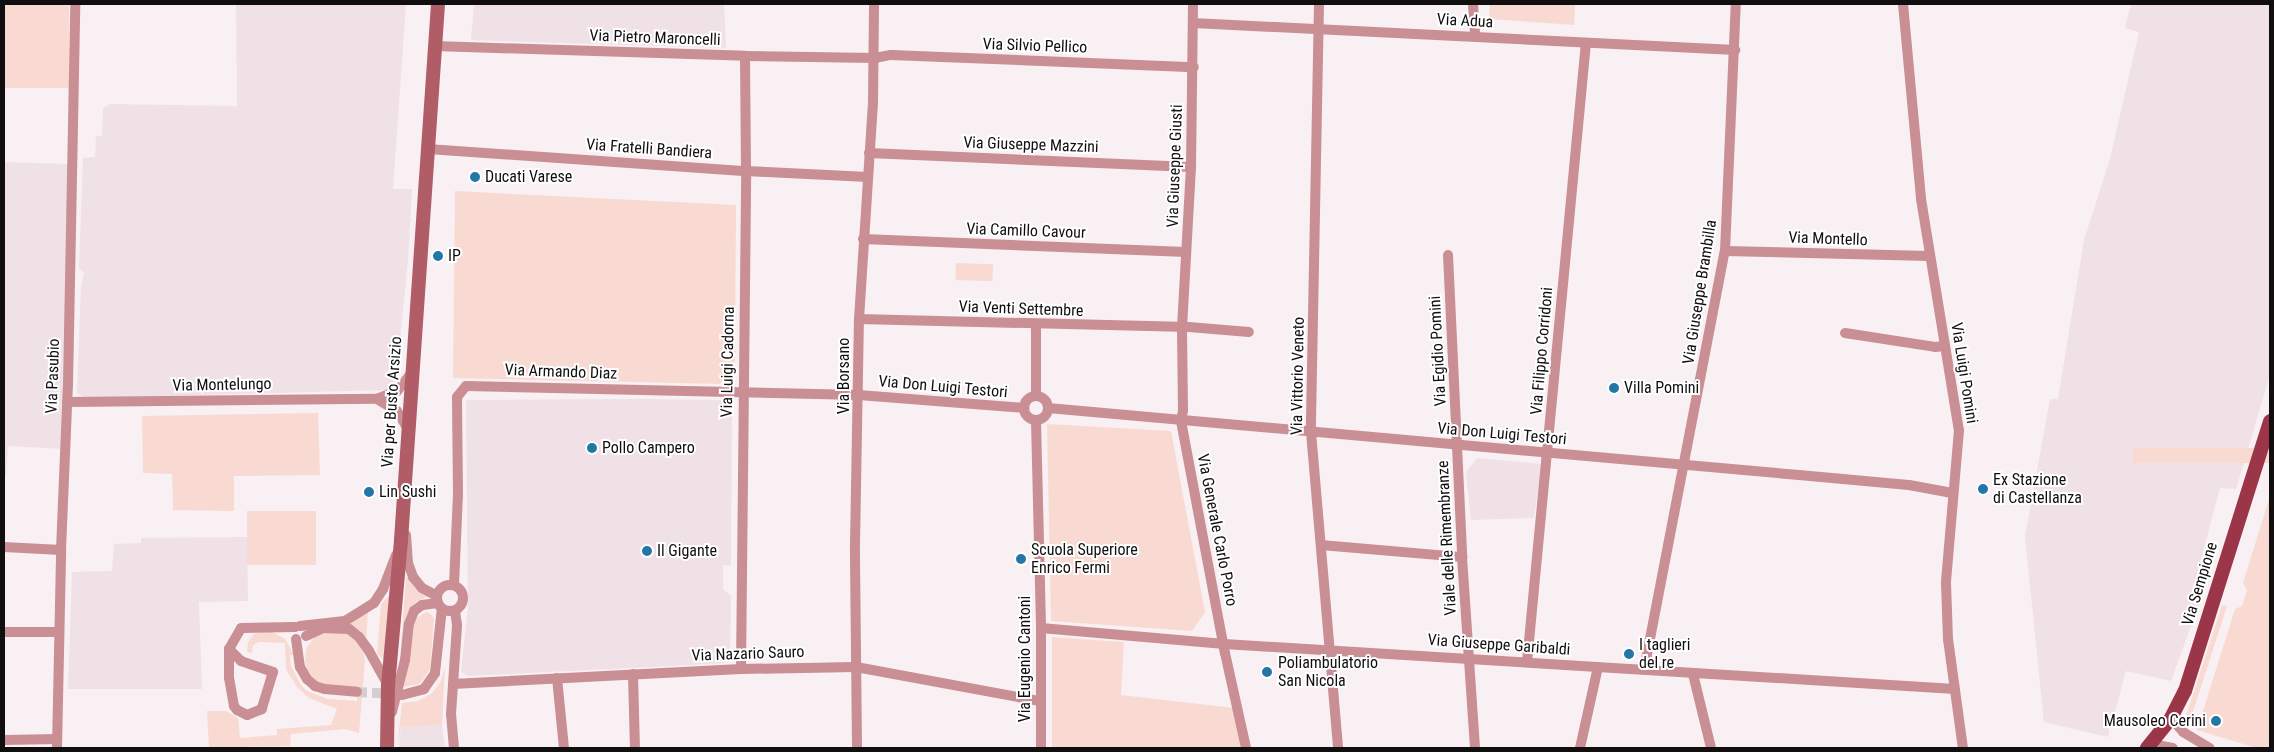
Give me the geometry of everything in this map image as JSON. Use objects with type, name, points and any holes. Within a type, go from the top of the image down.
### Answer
[{"type":"main road","name":"Via per Busto Arsizio","points":[[386,748],[388,686],[401,540],[438,4]]},
{"type":"main road","name":"Via Sempione","points":[[2149,746],[2171,718],[2188,683],[2270,421]]},
{"type":"street","name":"Via Pasubio","points":[[57,744],[61,550],[67,402],[75,4]]},
{"type":"street","name":"Via Borsano","points":[[857,748],[858,319],[875,58],[874,4]]},
{"type":"street","name":"Via Giuseppe Giusti","points":[[1181,421],[1183,410],[1182,329],[1191,167],[1194,67],[1193,4]]},
{"type":"street","name":"Via Vittorio Veneto","points":[[1319,4],[1311,432],[1338,748]]},
{"type":"street","points":[[1473,4],[1475,36]]},
{"type":"street","name":"Via Giuseppe Brambilla","points":[[1644,670],[1685,466],[1725,251],[1736,4]]},
{"type":"street","name":"Via Luigi Pomini","points":[[1904,4],[1920,191],[1959,433],[1952,493],[1946,602],[1963,748]]},
{"type":"street","name":"Via Adua","points":[[1193,23],[1735,50]]},
{"type":"street","name":"Via Filippo Corridoni","points":[[1527,662],[1586,43]]},
{"type":"street","name":"Via Pietro Maroncelli","points":[[434,46],[744,56],[875,58]]},
{"type":"street","name":"Via Luigi Cadorna","points":[[741,668],[742,392],[746,171],[744,56]]},
{"type":"street","name":"Via Silvio Pellico","points":[[875,58],[891,56],[1194,67]]},
{"type":"street","name":"Via Fratelli Bandiera","points":[[428,149],[746,171],[868,176]]},
{"type":"street","name":"Via Giuseppe Mazzini","points":[[870,153],[1191,167]]},
{"type":"street","name":"Via Camillo Cavour","points":[[863,239],[1186,252]]},
{"type":"street","name":"Via Montello","points":[[1725,251],[1930,256]]},
{"type":"street","name":"Via Egidio Pomini","points":[[1448,255],[1458,446]]},
{"type":"street","name":"Via Venti Settembre","points":[[858,319],[1182,329]]},
{"type":"street","points":[[1036,324],[1036,396],[1045,400],[1048,408],[1045,417],[1036,421]]},
{"type":"street","points":[[1182,329],[1249,332]]},
{"type":"street","points":[[1845,333],[1935,347],[1945,346]]},
{"type":"street","name":"Via Montelungo","points":[[67,402],[377,399],[397,391],[412,373]]},
{"type":"street","name":"Via Armando Diaz","points":[[454,585],[458,494],[456,409],[457,397],[466,386],[859,394]]},
{"type":"street","name":"Via Don Luigi Testori","points":[[859,394],[1024,408]]},
{"type":"street","name":"Via Don Luigi Testori","points":[[1024,408],[1028,400],[1036,396]]},
{"type":"street","points":[[377,399],[397,411],[408,429]]},
{"type":"street","name":"Via Don Luigi Testori","points":[[1024,408],[1028,417],[1036,421]]},
{"type":"street","name":"Via Don Luigi Testori","points":[[1048,408],[1458,446],[1548,452],[1909,486],[1952,493]]},
{"type":"street","name":"Via Eugenio Cantoni","points":[[1036,421],[1041,628],[1041,748]]},
{"type":"street","name":"Via Generale Carlo Porro","points":[[1181,421],[1246,748]]},
{"type":"street","name":"Viale delle Rimembranze","points":[[1458,446],[1462,557],[1475,748]]},
{"type":"street","points":[[403,495],[408,563],[413,577],[422,588],[439,602],[455,610]]},
{"type":"street","points":[[299,634],[345,621],[374,603],[383,590],[401,540]]},
{"type":"street","points":[[1320,544],[1462,557]]},
{"type":"street","points":[[4,547],[61,550]]},
{"type":"street","points":[[402,695],[424,689],[435,673],[439,602],[445,586],[454,585],[461,590],[464,599],[460,607],[455,610]]},
{"type":"street","points":[[388,732],[404,660],[409,624],[414,611],[422,605],[439,602]]},
{"type":"street","points":[[454,748],[451,714],[457,625],[455,610]]},
{"type":"street","points":[[229,649],[241,661],[272,672],[262,710],[248,715],[237,710],[234,706],[229,678],[229,649],[241,628],[267,626],[299,634],[323,628],[349,629],[359,637],[369,651],[388,686]]},
{"type":"street","name":"Via Giuseppe Garibaldi","points":[[1041,628],[1224,644],[1469,657],[1693,674],[1955,689]]},
{"type":"street","points":[[4,632],[59,632]]},
{"type":"street","points":[[299,634],[298,654],[300,667],[307,679],[315,686],[325,689],[358,692]]},
{"type":"street","name":"Via Nazario Sauro","points":[[453,684],[741,668],[856,667],[1040,701]]},
{"type":"street","points":[[1580,748],[1598,667]]},
{"type":"street","points":[[632,674],[635,748]]},
{"type":"street","points":[[1693,674],[1711,748]]},
{"type":"street","points":[[557,678],[564,748]]},
{"type":"street","points":[[2171,718],[2183,732],[2210,748]]},
{"type":"street","points":[[4,740],[57,744]]},
{"type":"street","points":[[2149,746],[2173,748]]},
{"type":"shaded area","points":[[4,4],[69,4],[69,88],[4,88]]},
{"type":"shaded area","points":[[236,4],[406,4],[393,189],[412,189],[408,261],[396,380],[386,390],[85,398],[77,393],[81,286],[84,273],[79,269],[83,158],[95,157],[96,136],[102,136],[103,108],[110,104],[237,106]]},
{"type":"shaded area","points":[[474,4],[724,4],[726,48],[471,40]]},
{"type":"shaded area","points":[[1490,4],[1575,4],[1574,25],[1489,19]]},
{"type":"shaded area","points":[[2131,4],[2270,4],[2270,375],[2236,489],[2220,488],[2198,570],[2209,576],[2171,681],[2126,671],[2108,737],[2044,722],[2025,537],[2050,399],[2058,399],[2084,240],[2110,159],[2139,32],[2125,28]]},
{"type":"shaded area","points":[[4,162],[68,164],[63,449],[8,446],[6,476],[4,476]]},
{"type":"shaded area","points":[[455,191],[736,205],[735,366],[720,384],[453,378]]},
{"type":"shaded area","points":[[956,263],[993,264],[992,281],[955,280]]},
{"type":"shaded area","points":[[466,400],[723,400],[732,411],[731,565],[723,565],[723,589],[731,596],[730,657],[725,663],[673,666],[468,676],[461,672],[468,606]]},
{"type":"shaded area","points":[[318,413],[320,475],[234,476],[234,511],[173,510],[172,474],[143,473],[142,416]]},
{"type":"shaded area","points":[[1047,424],[1171,431],[1205,612],[1192,631],[1051,621]]},
{"type":"shaded area","points":[[2133,448],[2270,448],[2270,463],[2133,463]]},
{"type":"shaded area","points":[[1477,458],[1542,464],[1534,518],[1471,520],[1466,472]]},
{"type":"shaded area","points":[[2270,496],[2270,748],[2257,748],[2197,730],[2235,609],[2242,606],[2247,590],[2243,583]]},
{"type":"shaded area","points":[[247,511],[316,511],[316,565],[247,565]]},
{"type":"shaded area","points":[[247,537],[248,601],[199,602],[202,689],[68,689],[72,572],[112,571],[114,544],[141,543],[141,538]]},
{"type":"shaded area","points":[[406,576],[417,591],[427,597],[417,601],[411,608],[404,641],[401,646]]},
{"type":"shaded area","points":[[390,595],[386,661],[377,654],[381,604]]},
{"type":"shaded area","points":[[2222,605],[2227,606],[2191,718],[2188,720],[2186,716]]},
{"type":"shaded area","points":[[368,611],[366,641],[346,624]]},
{"type":"shaded area","points":[[426,612],[431,614],[434,619],[430,669],[420,684],[403,687],[413,627],[417,618]]},
{"type":"shaded area","points":[[271,631],[285,639],[294,655],[290,655],[291,666],[301,685],[307,691],[328,699],[357,701],[358,688],[325,685],[315,680],[308,671],[305,662],[306,649],[316,635],[324,631],[343,632],[356,638],[363,650],[365,660],[359,733],[346,729],[291,734],[290,746],[209,748],[207,711],[226,711],[238,718],[240,738],[277,735],[277,729],[331,725],[337,709],[309,698],[297,687],[286,669],[285,643],[259,642],[253,645],[252,653],[247,652],[248,642],[254,634]]},
{"type":"shaded area","points":[[1052,637],[1124,642],[1121,695],[1234,708],[1242,748],[1052,748]]},
{"type":"shaded area","points":[[445,667],[442,725],[401,727],[397,748],[402,703],[418,701],[432,693],[440,683]]},
{"type":"shaded area","points":[[442,725],[445,748],[399,748],[401,727]]},
{"type":"tunnel","points":[[357,692],[394,694]]},
{"type":"place","name":"Ducati Varese","points":[[475,177]]},
{"type":"place","name":"IP","points":[[438,256]]},
{"type":"place","name":"Villa Pomini","points":[[1614,388]]},
{"type":"place","name":"Pollo Campero","points":[[592,448]]},
{"type":"place","name":"Ex Stazione di Castellanza","points":[[1983,489]]},
{"type":"place","name":"Lin Sushi","points":[[369,492]]},
{"type":"place","name":"Il Gigante","points":[[647,551]]},
{"type":"place","name":"Scuola Superiore Enrico Fermi","points":[[1021,559]]},
{"type":"place","name":"I taglieri del re","points":[[1629,654]]},
{"type":"place","name":"Poliambulatorio San Nicola","points":[[1267,672]]},
{"type":"place","name":"Mausoleo Cerini","points":[[2216,721]]}]
